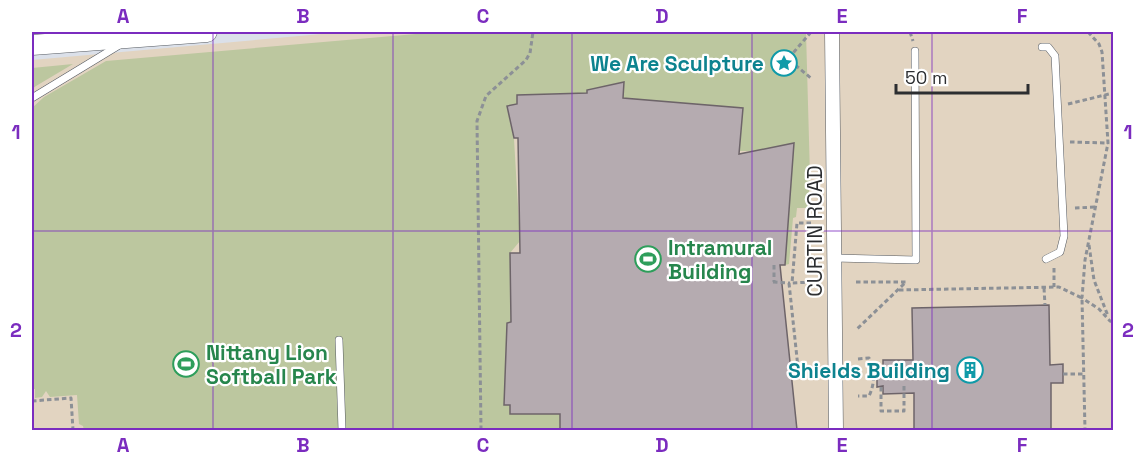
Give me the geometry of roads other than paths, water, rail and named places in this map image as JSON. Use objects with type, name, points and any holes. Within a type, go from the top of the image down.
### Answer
[{"type":"main road","points":[[32,45],[207,32]]},
{"type":"street","name":"CURTIN ROAD","points":[[832,32],[836,430]]},
{"type":"lane","points":[[32,98],[134,37]]},
{"type":"lane","points":[[1042,47],[1048,47],[1055,56],[1064,246],[1054,256],[1046,259]]},
{"type":"lane","points":[[834,258],[916,260],[915,51]]},
{"type":"lane","points":[[339,340],[342,430]]},
{"type":"place","name":"We Are Sculpture","points":[[784,63]]},
{"type":"place","name":"Intramural Building","points":[[648,259]]},
{"type":"place","name":"Nittany Lion Softball Park","points":[[186,364]]},
{"type":"place","name":"Shields Building","points":[[970,370]]}]
